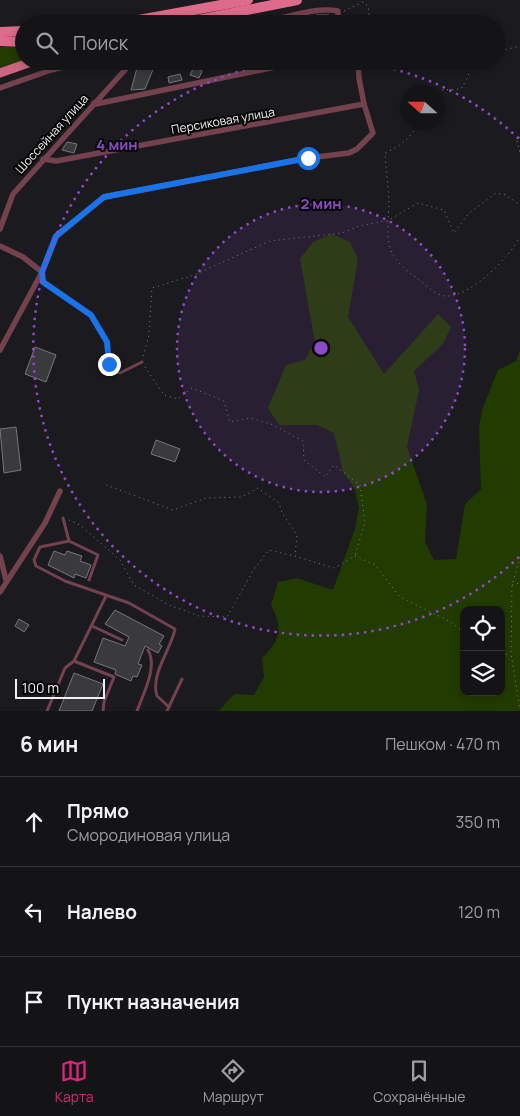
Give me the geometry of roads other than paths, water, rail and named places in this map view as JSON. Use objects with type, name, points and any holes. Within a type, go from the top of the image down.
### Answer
[{"type":"highway","points":[[166,15],[248,0]]},
{"type":"highway","points":[[222,15],[296,0]]},
{"type":"highway","points":[[0,32],[15,32]]},
{"type":"highway","points":[[0,41],[15,42]]},
{"type":"main road","points":[[0,73],[15,68]]},
{"type":"street","points":[[294,15],[338,11],[338,15]]},
{"type":"street","points":[[0,88],[51,70]]},
{"type":"street","name":"Шоссейная улица","points":[[0,228],[13,194],[125,70]]},
{"type":"street","points":[[94,103],[262,70]]},
{"type":"street","points":[[0,350],[42,272],[56,236],[104,197],[357,150],[373,133],[364,104],[358,70]]},
{"type":"street","name":"Персиковая улица","points":[[43,159],[56,161],[364,104]]},
{"type":"street","points":[[0,246],[22,257],[42,272]]},
{"type":"street","points":[[0,592],[45,522],[60,491]]},
{"type":"street","points":[[0,556],[6,580]]},
{"type":"lane","points":[[42,272],[43,282],[91,315],[107,342],[109,364],[114,372],[120,372],[142,362]]},
{"type":"lane","points":[[63,518],[69,541]]},
{"type":"lane","points":[[89,580],[98,555],[69,541],[40,547],[34,560],[36,566],[50,575],[129,603],[176,629],[162,663],[156,685],[157,696],[169,706]]},
{"type":"lane","points":[[47,711],[65,668],[74,661],[106,596]]},
{"type":"lane","points":[[92,626],[122,640]]},
{"type":"lane","points":[[137,711],[147,683],[152,661],[148,650]]},
{"type":"lane","points":[[74,661],[114,677],[104,702],[103,711]]},
{"type":"lane","points":[[168,711],[182,679]]}]
